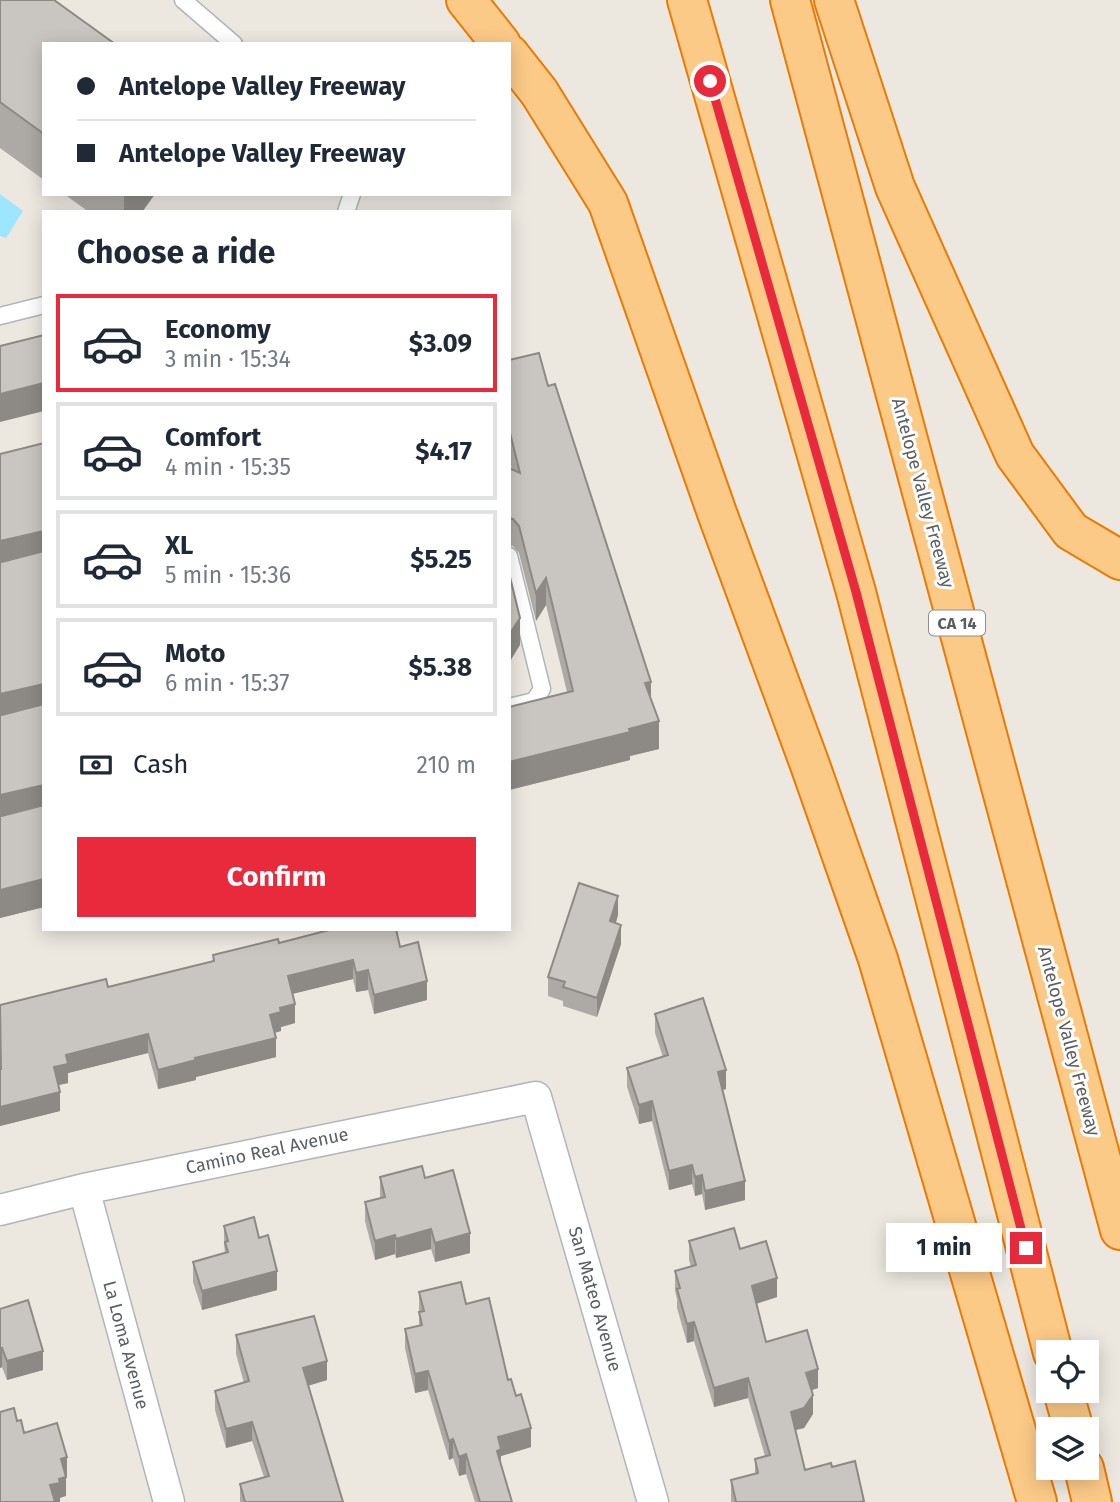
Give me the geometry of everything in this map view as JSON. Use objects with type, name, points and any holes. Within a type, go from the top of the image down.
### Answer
[{"type":"highway","points":[[466,0],[499,42]]},
{"type":"highway","points":[[687,0],[856,592],[1051,1340]]},
{"type":"highway","points":[[835,1],[895,187],[1015,455],[1070,531],[1120,560]]},
{"type":"highway","name":"Antelope Valley Freeway","points":[[793,8],[1120,1230]]},
{"type":"highway","points":[[511,56],[540,92],[608,203],[878,959],[1037,1502]]},
{"type":"highway","points":[[1087,1480],[1092,1502]]},
{"type":"street","name":"Camino Real Avenue","points":[[0,1210],[84,1189],[536,1097]]},
{"type":"street","name":"San Mateo Avenue","points":[[536,1097],[653,1502]]},
{"type":"street","name":"La Loma Avenue","points":[[84,1189],[169,1502]]},
{"type":"lane","points":[[183,0],[232,42]]},
{"type":"lane","points":[[0,316],[42,306]]},
{"type":"lane","points":[[511,564],[542,688],[534,701],[511,707]]},
{"type":"water","points":[[0,194],[23,211],[6,238],[0,236]]},
{"type":"building","points":[[0,0],[54,0],[112,42],[42,42],[42,133],[0,102]]},
{"type":"building","points":[[42,336],[42,384],[0,394],[0,346]]},
{"type":"building","points":[[539,353],[548,386],[555,384],[651,682],[645,683],[659,721],[629,729],[630,732],[511,762],[511,706],[573,691],[546,578],[536,593],[519,526],[511,518],[511,469],[520,473],[511,437],[511,360]]},
{"type":"building","points":[[42,444],[42,531],[0,541],[0,454]]},
{"type":"building","points":[[42,552],[42,684],[0,694],[0,561]]},
{"type":"building","points":[[511,581],[520,618],[511,632]]},
{"type":"building","points":[[42,705],[42,785],[0,795],[0,714]]},
{"type":"building","points":[[42,806],[42,880],[0,890],[0,815]]},
{"type":"building","points":[[579,883],[618,896],[610,921],[621,925],[597,998],[563,987],[565,982],[548,977]]},
{"type":"building","points":[[325,931],[396,931],[400,947],[418,942],[427,981],[374,995],[368,970],[356,973],[353,960],[288,976],[295,1004],[280,1008],[281,1012],[270,1015],[276,1038],[158,1070],[148,1034],[66,1055],[68,1064],[54,1067],[60,1092],[0,1107],[0,1005],[106,979],[108,987],[214,961],[213,955],[278,939],[279,943]]},
{"type":"building","points":[[703,998],[726,1070],[718,1072],[745,1181],[705,1191],[702,1175],[695,1177],[692,1165],[669,1171],[652,1101],[639,1105],[627,1068],[668,1055],[655,1014]]},
{"type":"building","points":[[422,1166],[425,1178],[453,1170],[470,1233],[435,1243],[431,1229],[396,1239],[395,1235],[375,1241],[365,1202],[385,1197],[380,1177]]},
{"type":"building","points":[[254,1217],[259,1238],[268,1235],[277,1271],[202,1291],[193,1262],[228,1252],[224,1226]]},
{"type":"building","points":[[734,1228],[740,1249],[766,1241],[777,1278],[752,1286],[766,1342],[807,1330],[818,1369],[806,1373],[813,1395],[804,1408],[791,1412],[805,1470],[831,1463],[832,1467],[855,1461],[864,1501],[736,1502],[731,1480],[758,1473],[755,1459],[770,1455],[748,1378],[714,1388],[694,1322],[687,1324],[675,1271],[696,1265],[689,1241]]},
{"type":"building","points":[[461,1282],[466,1304],[489,1298],[508,1380],[511,1379],[516,1396],[521,1394],[531,1428],[498,1437],[501,1449],[497,1451],[512,1502],[480,1502],[466,1454],[459,1457],[453,1439],[449,1441],[428,1371],[415,1374],[405,1329],[422,1325],[419,1312],[424,1311],[419,1292]]},
{"type":"building","points":[[28,1300],[43,1351],[7,1361],[2,1348],[0,1349],[0,1309]]},
{"type":"building","points":[[314,1316],[327,1361],[303,1368],[343,1502],[245,1502],[240,1484],[269,1476],[252,1422],[226,1429],[215,1391],[249,1381],[236,1335]]},
{"type":"building","points":[[14,1408],[24,1433],[57,1423],[67,1457],[61,1459],[66,1477],[59,1479],[60,1483],[50,1485],[55,1502],[0,1502],[0,1412]]},
{"type":"route","points":[[710,81],[856,592],[1026,1248]]}]
